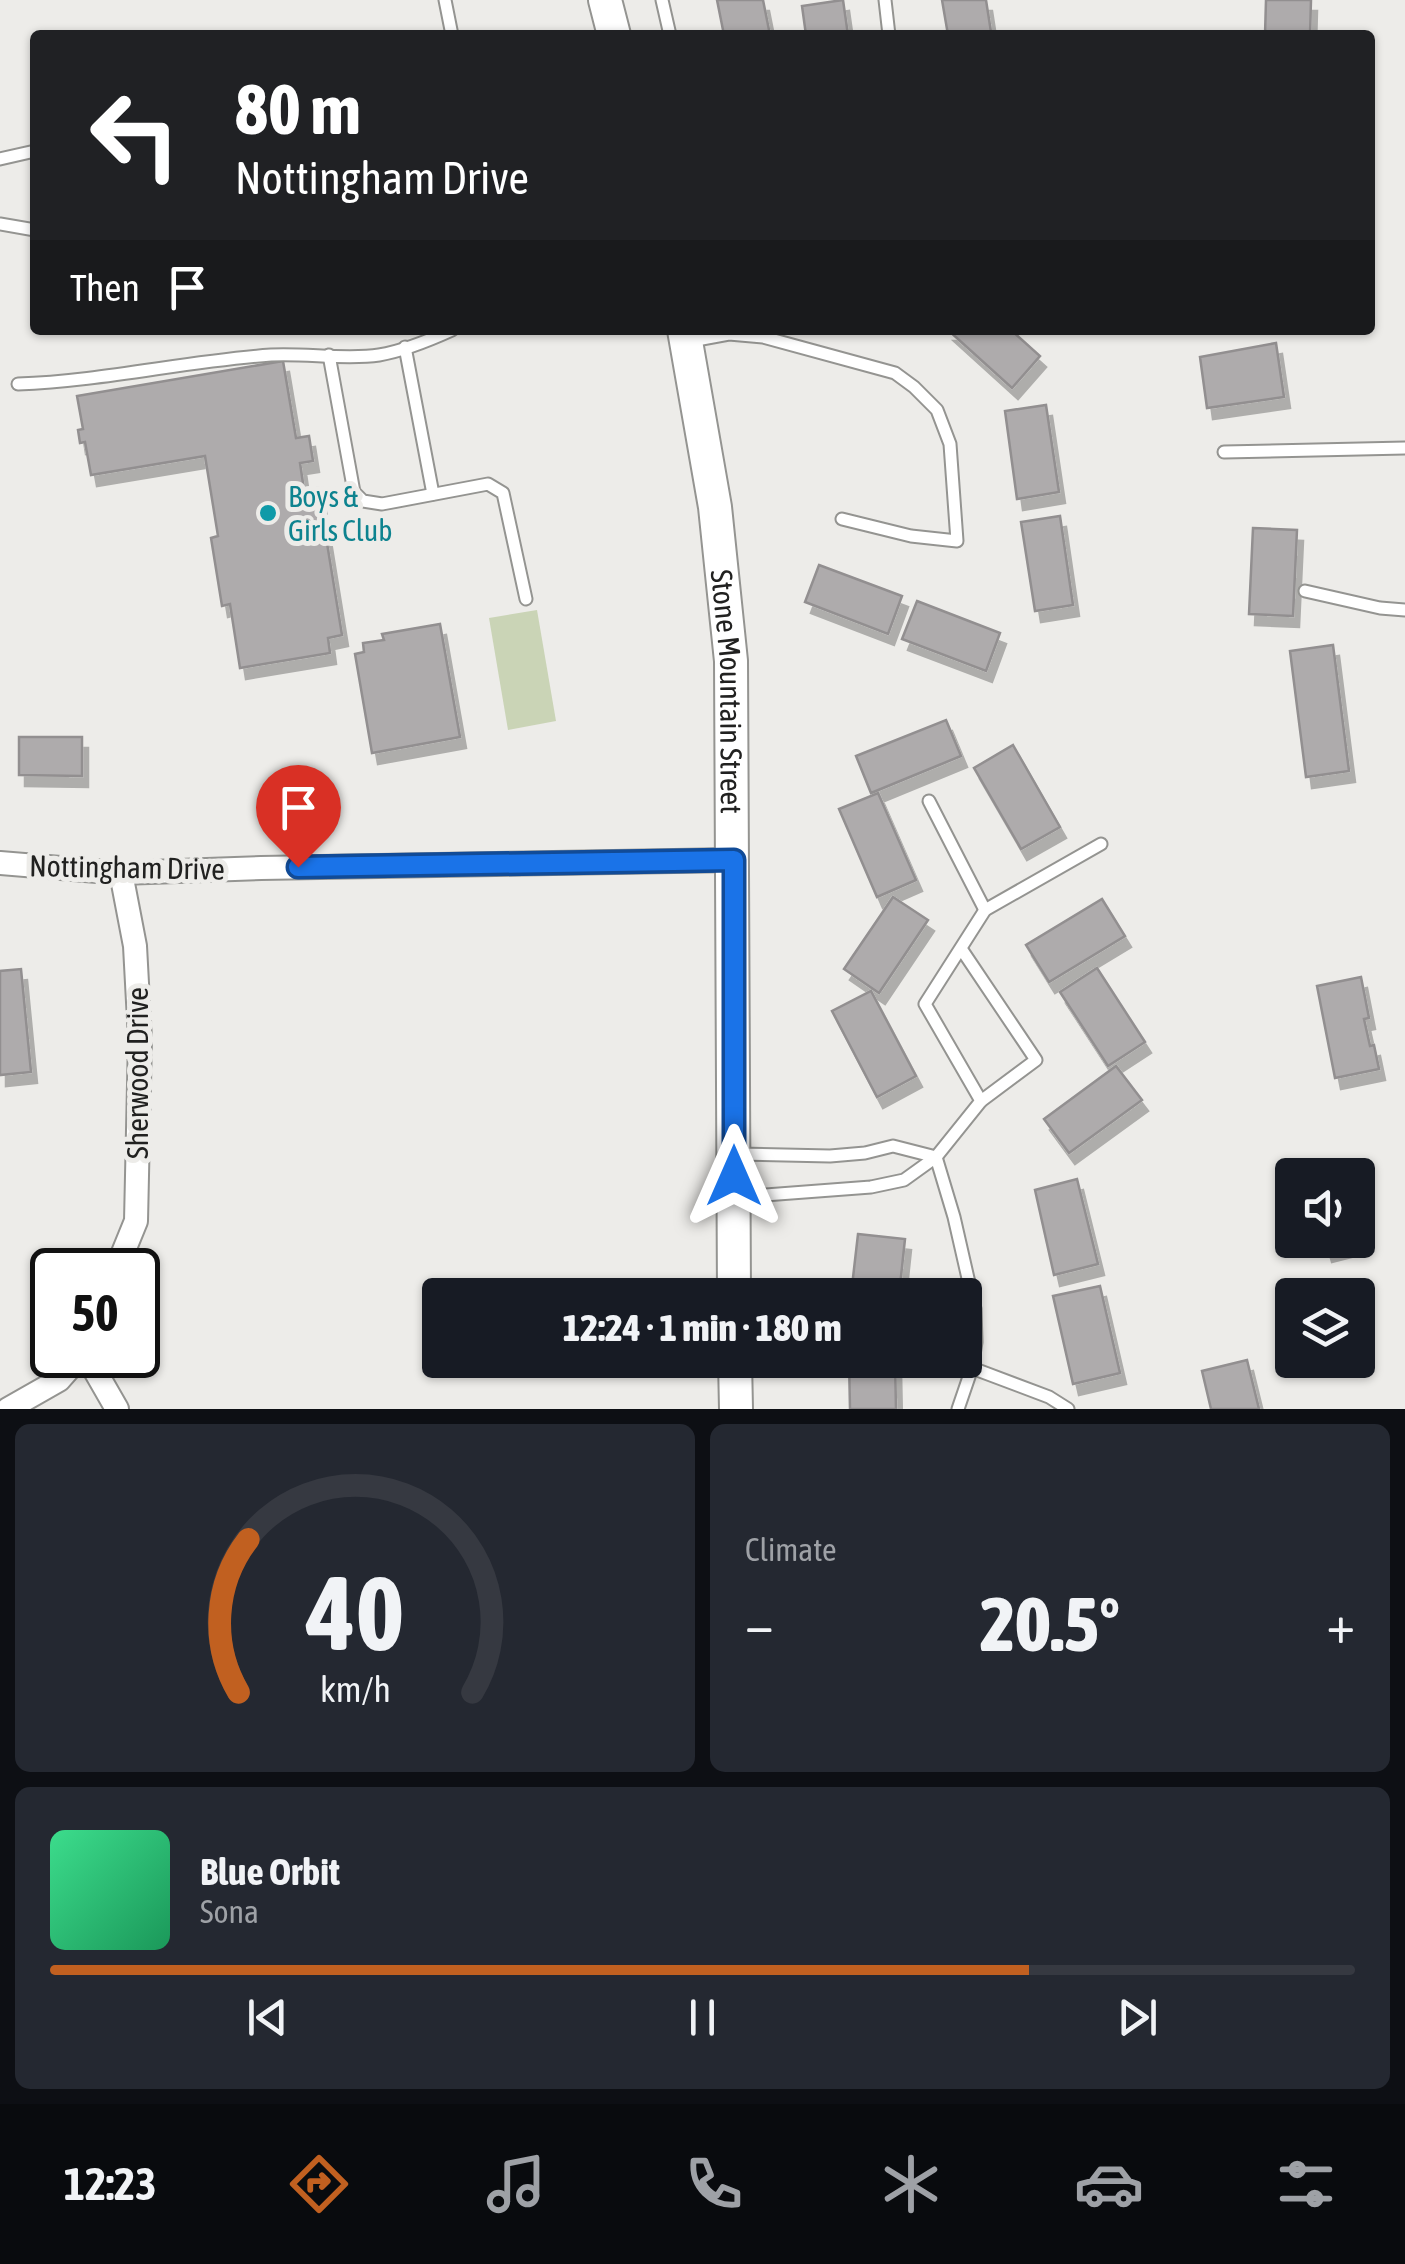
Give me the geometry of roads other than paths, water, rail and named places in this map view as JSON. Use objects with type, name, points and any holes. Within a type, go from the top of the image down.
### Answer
[{"type":"main road","points":[[606,0],[613,30]]},
{"type":"main road","name":"Stone Mountain Street","points":[[686,336],[715,507],[731,661],[734,1278]]},
{"type":"main road","points":[[735,1378],[736,1409]]},
{"type":"street","name":"Nottingham Drive","points":[[0,863],[122,873],[734,860]]},
{"type":"street","name":"Sherwood Drive","points":[[122,873],[135,946],[140,1039],[136,1220],[125,1248]]},
{"type":"street","points":[[8,1409],[61,1378]]},
{"type":"street","points":[[97,1378],[117,1409]]},
{"type":"lane","points":[[445,0],[451,30]]},
{"type":"lane","points":[[662,0],[669,30]]},
{"type":"lane","points":[[884,0],[889,30]]},
{"type":"lane","points":[[0,160],[30,152]]},
{"type":"lane","points":[[0,224],[30,229]]},
{"type":"lane","points":[[18,384],[57,383],[273,355],[378,355],[441,335]]},
{"type":"lane","points":[[740,335],[763,337],[895,373],[937,410],[950,444],[957,542],[911,536],[842,519]]},
{"type":"lane","points":[[405,347],[433,494]]},
{"type":"lane","points":[[329,356],[354,492],[363,501],[382,504],[488,484],[503,493],[526,599]]},
{"type":"lane","points":[[1224,452],[1405,448]]},
{"type":"lane","points":[[1305,591],[1405,610]]},
{"type":"lane","points":[[929,801],[985,910]]},
{"type":"lane","points":[[980,1101],[925,1004],[985,910],[1102,844]]},
{"type":"lane","points":[[733,1197],[871,1187],[904,1180],[936,1158],[980,1101],[1036,1060],[962,950]]},
{"type":"lane","points":[[734,1154],[830,1156],[893,1146],[936,1158]]},
{"type":"lane","points":[[936,1158],[968,1278]]},
{"type":"lane","points":[[982,1372],[1049,1397],[1068,1409]]},
{"type":"lane","points":[[958,1409],[969,1378]]},
{"type":"place","name":"Boys & Girls Club","points":[[268,513]]}]
